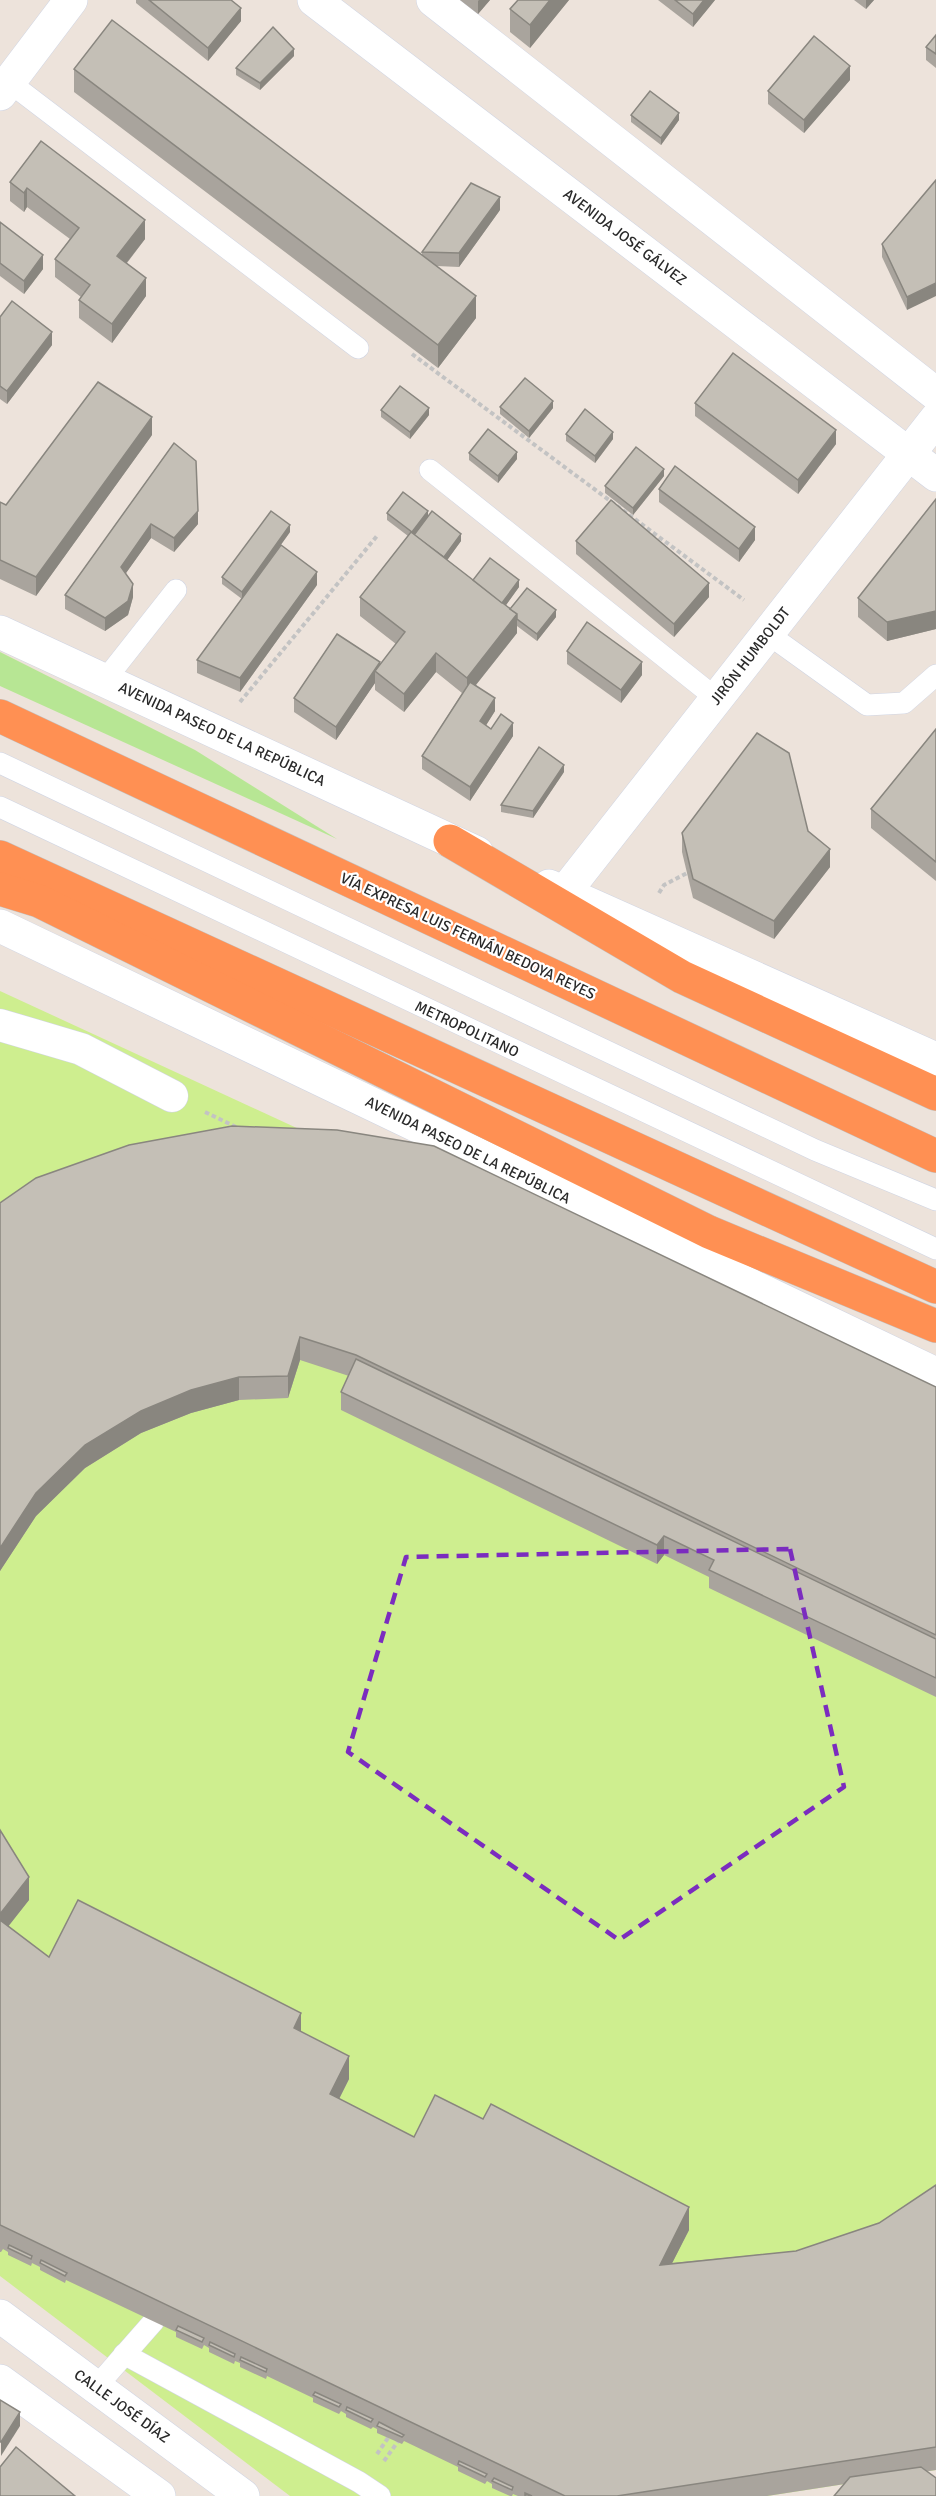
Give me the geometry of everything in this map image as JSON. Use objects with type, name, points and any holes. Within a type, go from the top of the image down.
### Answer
[{"type":"highway","name":"VÍA EXPRESA LUIS FERNÁN BEDOYA REYES","points":[[0,716],[936,1156]]},
{"type":"highway","points":[[450,841],[682,977],[936,1094]]},
{"type":"highway","points":[[0,857],[936,1287]]},
{"type":"highway","points":[[0,889],[39,901],[709,1232],[936,1326]]},
{"type":"street","points":[[5,88],[71,0]]},
{"type":"street","name":"AVENIDA JOSÉ GÁLVEZ","points":[[314,0],[936,474]]},
{"type":"street","points":[[433,0],[936,394]]},
{"type":"street","name":"JIRÓN HUMBOLDT","points":[[564,893],[936,419]]},
{"type":"street","name":"AVENIDA PASEO DE LA REPÚBLICA","points":[[0,632],[450,841],[936,1059]]},
{"type":"street","name":"AVENIDA PASEO DE LA REPÚBLICA","points":[[0,926],[936,1374]]},
{"type":"street","points":[[0,1025],[81,1050],[172,1096]]},
{"type":"street","name":"CALLE JOSÉ DÍAZ","points":[[0,2316],[243,2496]]},
{"type":"street","points":[[0,2381],[159,2496]]},
{"type":"lane","points":[[5,88],[358,348]]},
{"type":"lane","points":[[430,470],[717,699]]},
{"type":"lane","points":[[105,680],[176,590]]},
{"type":"lane","points":[[772,629],[867,705],[904,703],[936,675]]},
{"type":"lane","points":[[0,763],[815,1150],[936,1200]]},
{"type":"lane","name":"METROPOLITANO","points":[[0,807],[936,1249]]},
{"type":"lane","points":[[96,2387],[154,2321]]},
{"type":"lane","points":[[124,2354],[359,2482],[380,2496]]},
{"type":"path","points":[[412,354],[772,629]]},
{"type":"path","points":[[216,732],[378,536]]},
{"type":"path","points":[[172,1096],[245,1131]]},
{"type":"highlighted area","points":[[790,1549],[844,1787],[619,1940],[348,1752],[406,1557]]},
{"type":"green space","points":[[0,652],[195,750],[337,839],[0,686]]},
{"type":"green space","points":[[0,991],[936,1423],[936,2470],[767,2496],[290,2496],[0,2276]]},
{"type":"building","points":[[149,0],[231,0],[241,8],[208,48]]},
{"type":"building","points":[[518,0],[550,0],[530,25],[510,9]]},
{"type":"building","points":[[675,0],[704,0],[693,14]]},
{"type":"building","points":[[112,20],[476,296],[438,345],[74,69]]},
{"type":"building","points":[[273,27],[294,49],[260,83],[236,68]]},
{"type":"building","points":[[936,35],[936,54],[926,47]]},
{"type":"building","points":[[814,36],[850,66],[804,120],[768,91]]},
{"type":"building","points":[[650,91],[679,113],[661,138],[631,115]]},
{"type":"building","points":[[41,141],[145,220],[117,256],[146,278],[112,324],[79,300],[90,285],[55,259],[79,228],[27,188],[24,193],[10,182]]},
{"type":"building","points":[[936,180],[936,283],[907,297],[882,244]]},
{"type":"building","points":[[471,183],[500,197],[459,253],[422,252]]},
{"type":"building","points":[[0,222],[43,255],[24,281],[0,263]]},
{"type":"building","points":[[12,301],[52,332],[7,391],[0,386],[0,317]]},
{"type":"building","points":[[733,353],[836,430],[798,480],[695,403]]},
{"type":"building","points":[[525,378],[553,401],[529,431],[500,407]]},
{"type":"building","points":[[98,382],[152,417],[36,577],[0,560],[0,502],[6,505]]},
{"type":"building","points":[[400,386],[429,408],[410,432],[381,410]]},
{"type":"building","points":[[585,409],[613,432],[595,456],[566,434]]},
{"type":"building","points":[[488,429],[517,452],[498,476],[469,453]]},
{"type":"building","points":[[174,443],[196,461],[198,511],[174,538],[151,524],[121,567],[133,584],[128,601],[105,618],[65,595]]},
{"type":"building","points":[[636,447],[664,469],[633,508],[605,486]]},
{"type":"building","points":[[675,466],[755,527],[739,549],[659,489]]},
{"type":"building","points":[[403,492],[428,511],[412,532],[387,513]]},
{"type":"building","points":[[936,499],[936,611],[887,622],[858,598]]},
{"type":"building","points":[[611,500],[709,583],[674,624],[576,541]]},
{"type":"building","points":[[271,511],[290,525],[242,592],[222,577]]},
{"type":"building","points":[[432,511],[461,534],[444,557],[414,535]]},
{"type":"building","points":[[411,532],[517,614],[467,678],[436,653],[404,694],[375,671],[405,632],[360,597]]},
{"type":"building","points":[[281,545],[317,572],[240,678],[197,660]]},
{"type":"building","points":[[490,558],[519,580],[502,603],[473,580]]},
{"type":"building","points":[[527,588],[556,610],[537,634],[517,619],[517,614],[510,609]]},
{"type":"building","points":[[587,622],[642,662],[621,690],[567,651]]},
{"type":"building","points":[[337,634],[380,662],[336,727],[294,698]]},
{"type":"building","points":[[470,682],[495,698],[480,721],[491,729],[501,714],[513,723],[470,787],[422,756]]},
{"type":"building","points":[[936,729],[936,862],[871,809]]},
{"type":"building","points":[[757,733],[789,753],[808,831],[830,849],[774,921],[693,879],[682,833]]},
{"type":"building","points":[[539,747],[564,765],[533,811],[501,805]]},
{"type":"building","points":[[232,1126],[337,1130],[434,1146],[936,1387],[936,1635],[356,1355],[300,1337],[288,1376],[239,1377],[191,1390],[141,1411],[85,1445],[36,1493],[0,1548],[0,1203],[36,1178],[129,1145]]},
{"type":"building","points":[[356,1359],[936,1639],[936,1678],[709,1570],[714,1560],[664,1536],[657,1545],[341,1392]]},
{"type":"building","points":[[0,1830],[29,1877],[0,1914]]},
{"type":"building","points":[[78,1900],[301,2013],[294,2028],[349,2056],[330,2094],[414,2137],[435,2095],[483,2119],[491,2104],[689,2207],[660,2265],[796,2251],[879,2223],[936,2185],[936,2447],[617,2496],[565,2496],[0,2225],[0,1920],[49,1957]]},
{"type":"building","points":[[9,2245],[32,2256],[31,2259],[8,2248]]},
{"type":"building","points":[[41,2260],[67,2273],[65,2276],[40,2263]]},
{"type":"building","points":[[178,2326],[204,2338],[202,2342],[176,2330]]},
{"type":"building","points":[[210,2342],[235,2354],[234,2357],[209,2345]]},
{"type":"building","points":[[241,2357],[267,2369],[266,2372],[240,2360]]},
{"type":"building","points":[[315,2392],[341,2404],[339,2407],[313,2395]]},
{"type":"building","points":[[0,2400],[20,2412],[1,2442],[0,2442]]},
{"type":"building","points":[[347,2407],[373,2419],[371,2422],[346,2410]]},
{"type":"building","points":[[379,2422],[404,2435],[402,2437],[377,2426]]},
{"type":"building","points":[[16,2447],[75,2496],[0,2496],[0,2467]]},
{"type":"building","points":[[459,2461],[487,2474],[485,2477],[458,2464]]},
{"type":"building","points":[[921,2467],[936,2478],[936,2496],[834,2496],[850,2477]]},
{"type":"building","points":[[494,2478],[513,2487],[512,2490],[492,2481]]}]
